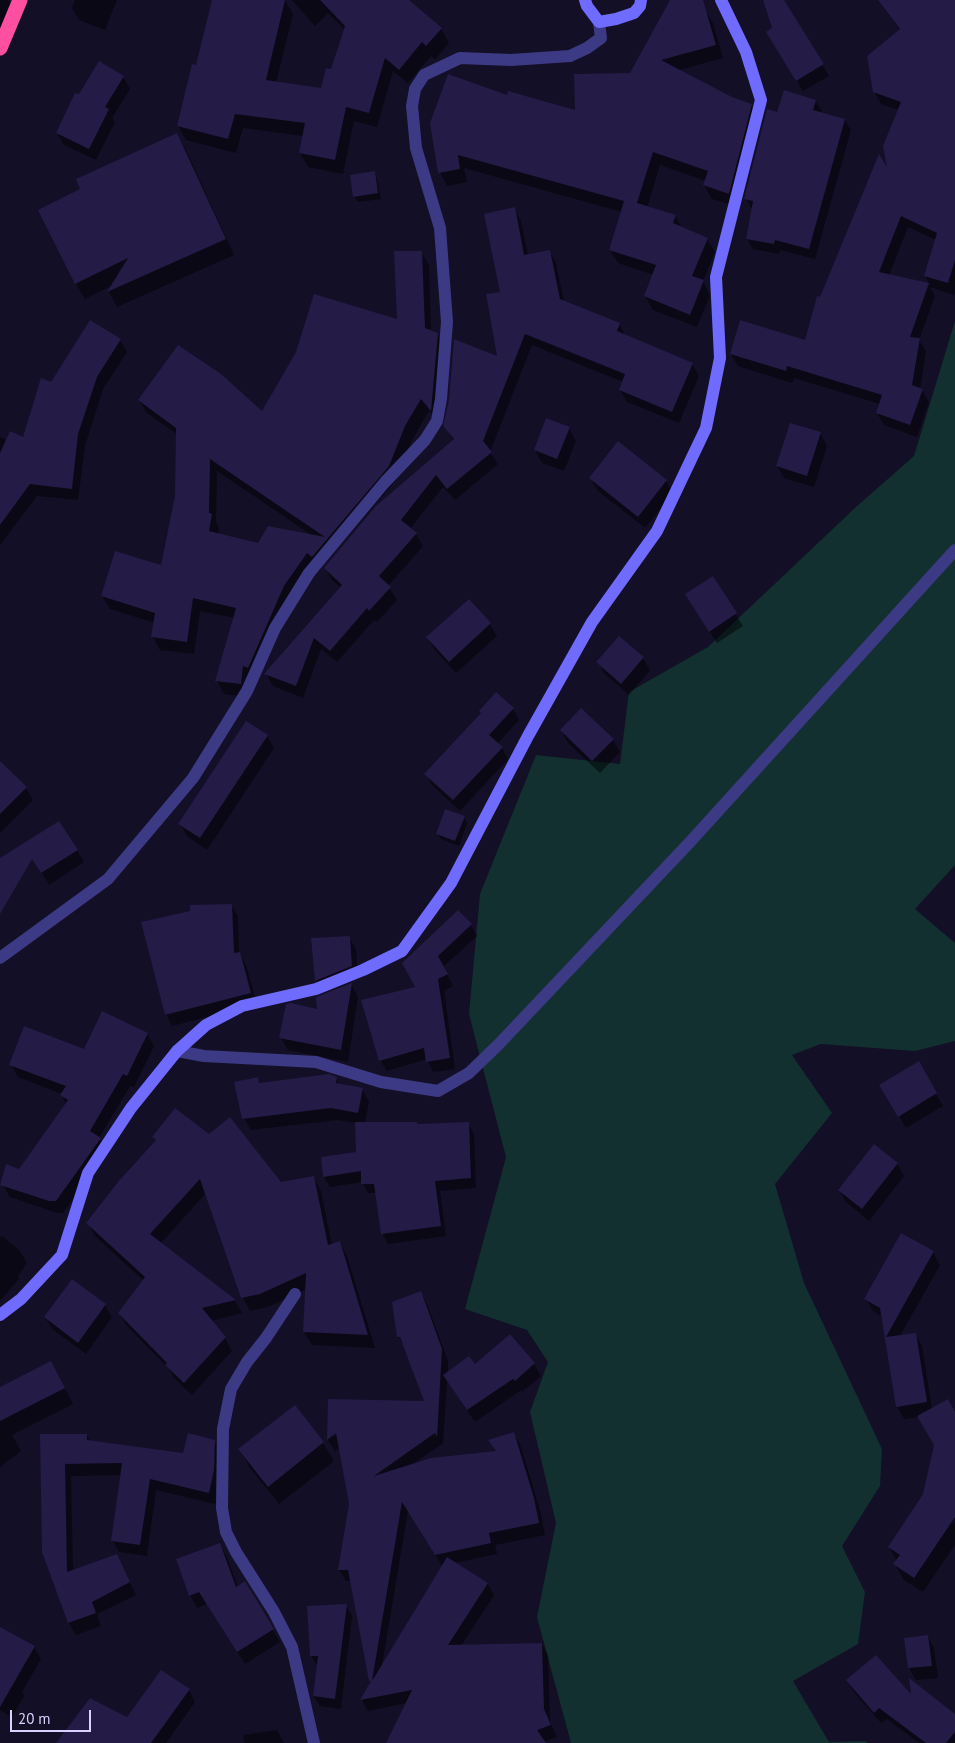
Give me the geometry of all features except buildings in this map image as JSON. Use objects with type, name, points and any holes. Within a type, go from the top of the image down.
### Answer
[{"type":"highway","points":[[0,48],[20,0]]},
{"type":"street","points":[[0,958],[108,879],[193,778],[247,691],[275,628],[309,573],[385,482],[425,440],[437,421],[441,399],[447,322],[440,228],[416,148],[412,106],[415,89],[424,75],[460,58],[511,60],[570,56],[587,48],[601,38],[599,22],[587,6],[585,0]]},
{"type":"street","points":[[599,22],[634,13],[640,6],[641,0]]},
{"type":"street","points":[[0,1315],[21,1299],[62,1255],[88,1173],[131,1108],[177,1051],[206,1025],[242,1006],[316,990],[402,951],[451,883],[528,736],[592,622],[657,531],[706,428],[720,358],[716,277],[761,100],[746,52],[721,0]]},
{"type":"street","points":[[177,1051],[204,1056],[316,1062],[381,1082],[438,1090],[469,1073],[499,1044],[690,842],[955,550]]},
{"type":"street","points":[[295,1294],[266,1338],[247,1362],[231,1389],[223,1429],[222,1508],[226,1532],[236,1552],[274,1612],[292,1647],[314,1743]]},
{"type":"green space","points":[[955,321],[955,865],[915,909],[955,943],[955,1041],[915,1051],[821,1044],[792,1055],[832,1113],[775,1184],[804,1283],[882,1449],[880,1486],[842,1546],[865,1592],[858,1644],[793,1681],[829,1742],[865,1741],[868,1743],[571,1743],[537,1617],[556,1523],[530,1412],[548,1362],[527,1330],[465,1309],[506,1157],[469,1014],[480,894],[536,755],[620,764],[629,692],[708,647],[856,507],[914,456]]}]
